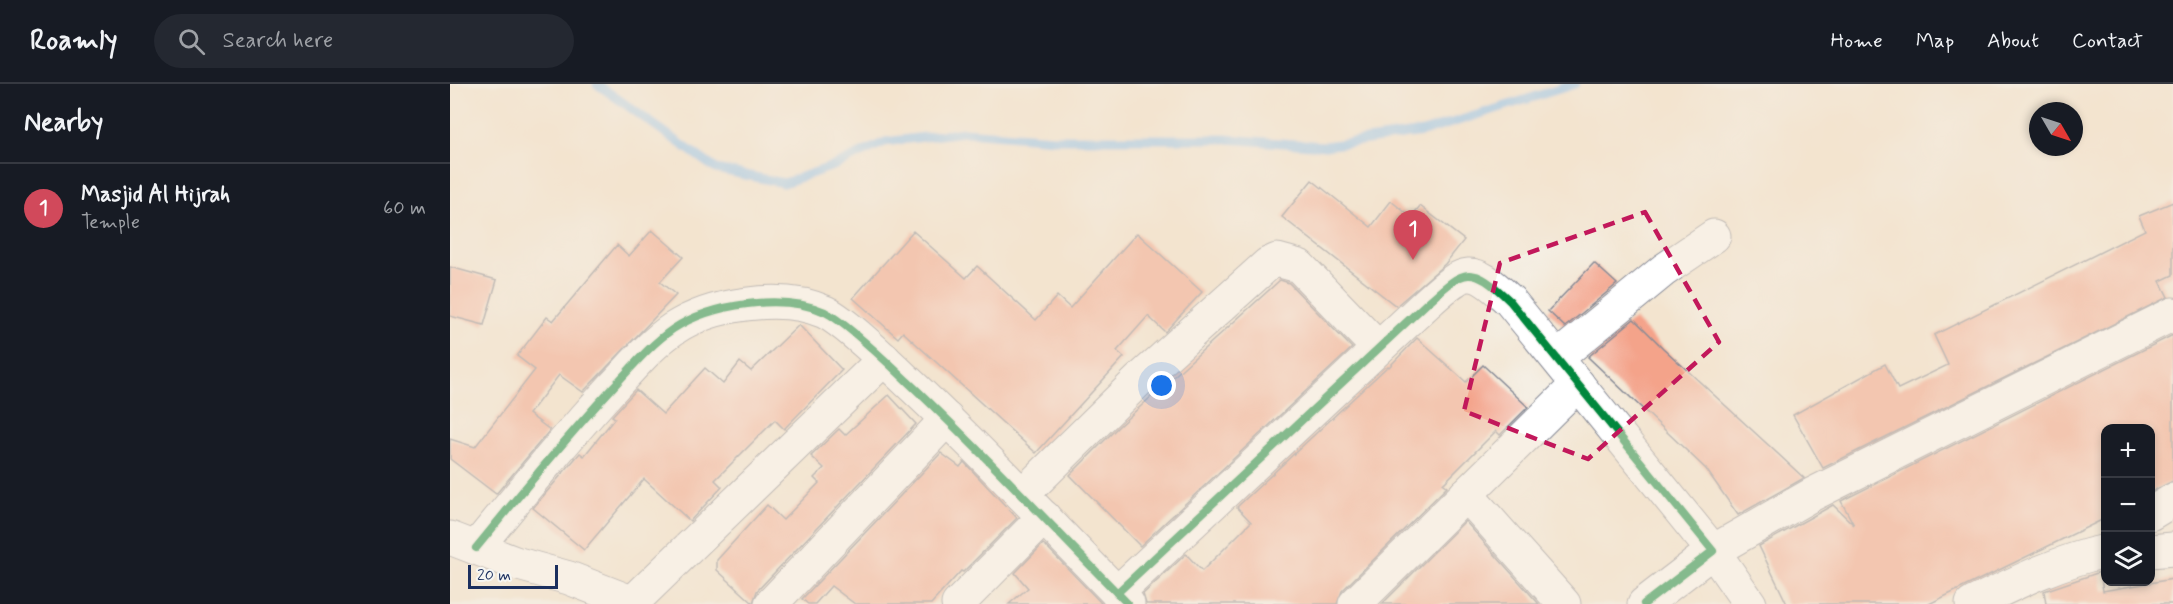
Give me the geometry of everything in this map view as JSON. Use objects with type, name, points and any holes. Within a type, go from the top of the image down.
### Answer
[{"type":"street","points":[[1558,357],[1664,270],[1714,236]]},
{"type":"street","points":[[958,604],[1033,506],[1139,380],[1268,264],[1277,260],[1299,266],[1378,348]]},
{"type":"street","points":[[884,359],[634,603],[569,578],[515,563],[463,543],[642,357],[671,331],[702,313],[740,304],[801,305],[827,313],[884,359],[947,419],[1122,598],[1378,348],[1456,277],[1469,274],[1485,278],[1497,288],[1558,357],[1713,551],[1750,604]]},
{"type":"street","points":[[1644,604],[1713,551],[1813,494],[2173,314]]},
{"type":"street","points":[[1355,604],[1578,384]]},
{"type":"street","points":[[771,604],[947,419]]},
{"type":"street","points":[[1466,494],[1564,604]]},
{"type":"street","points":[[2155,511],[2173,500]]},
{"type":"street","points":[[2155,551],[2173,549]]},
{"type":"street","points":[[1972,604],[2028,577],[2085,555],[2101,552]]},
{"type":"highlighted area","points":[[1645,212],[1719,342],[1588,459],[1464,411],[1500,263]]},
{"type":"building","points":[[1312,180],[1371,227],[1391,201],[1411,217],[1420,206],[1464,240],[1445,264],[1396,306],[1282,217]]},
{"type":"building","points":[[2173,202],[2173,275],[2160,281],[2168,297],[1823,468],[1793,415],[1885,364],[1898,389],[1948,365],[1934,335],[2145,230],[2139,216]]},
{"type":"building","points":[[652,230],[683,257],[660,282],[676,295],[583,392],[559,375],[529,414],[550,430],[496,494],[450,459],[450,439],[475,447],[535,370],[517,356],[547,317],[553,321],[617,245],[629,256]]},
{"type":"building","points":[[913,231],[966,278],[977,266],[1036,320],[1057,296],[1070,308],[1137,233],[1202,292],[1165,332],[1148,316],[1117,351],[1124,357],[1036,453],[903,332],[898,338],[853,298]]},
{"type":"building","points":[[1594,263],[1617,284],[1565,327],[1548,311]]},
{"type":"building","points":[[450,267],[497,280],[484,325],[450,316]]},
{"type":"building","points":[[1280,280],[1289,283],[1352,348],[1140,546],[1070,475],[1119,426]]},
{"type":"building","points":[[1634,319],[1804,478],[1738,515],[1706,469],[1588,357]]},
{"type":"building","points":[[799,325],[842,370],[784,429],[775,420],[715,480],[722,487],[690,521],[644,479],[584,550],[533,508],[580,453],[584,456],[615,418],[612,416],[636,390],[663,414],[705,368],[723,384],[740,362],[751,371]]},
{"type":"building","points":[[2173,335],[2173,481],[2155,490],[2155,424],[2101,424],[2101,520],[1929,604],[1787,604],[1759,546],[1833,505],[1854,525],[1841,501]]},
{"type":"building","points":[[1417,338],[1466,382],[1483,365],[1528,407],[1500,435],[1496,431],[1443,484],[1447,487],[1342,591],[1337,604],[1146,604],[1143,594],[1186,554],[1202,571],[1251,522],[1237,507],[1389,367]]},
{"type":"building","points":[[889,395],[916,424],[757,591],[753,603],[717,570],[717,560],[767,505],[783,520],[819,483],[814,478],[824,468],[811,456],[839,429],[845,435]]},
{"type":"building","points":[[941,453],[960,467],[964,462],[1017,518],[963,572],[961,571],[931,604],[855,604],[831,586],[815,604],[808,604],[802,599]]},
{"type":"building","points":[[1465,521],[1539,604],[1382,604]]},
{"type":"building","points":[[1043,544],[1102,604],[1009,604],[1028,588],[1015,573]]},
{"type":"building","points":[[2100,572],[2103,591],[2132,586],[2155,586],[2155,582],[2173,579],[2173,604],[2046,604],[2044,591]]},
{"type":"waterway","points":[[597,84],[716,169],[784,183],[836,165],[885,142],[964,132],[1055,139],[1225,139],[1325,146],[1423,132],[1575,84]]},
{"type":"cycle path","points":[[1117,593],[1427,303],[1450,283],[1459,277],[1468,275],[1486,280],[1510,301],[1713,551],[1644,604]]},
{"type":"cycle path","points":[[476,548],[596,406],[642,356],[665,335],[689,320],[726,308],[768,302],[788,303],[808,306],[825,312],[868,344],[964,436],[1128,604]]},
{"type":"place","name":"Masjid Al Hijrah","points":[[1413,260]]}]
